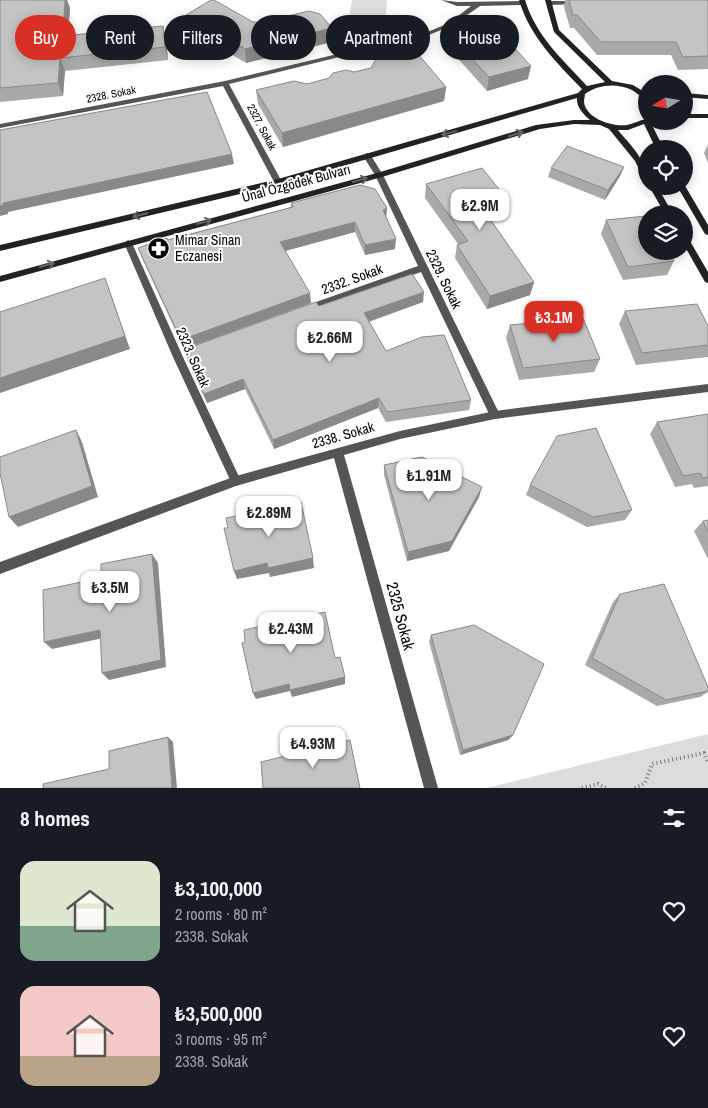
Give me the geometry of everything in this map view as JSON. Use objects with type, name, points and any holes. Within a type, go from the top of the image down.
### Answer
[{"type":"main road","points":[[548,1],[556,31],[610,83],[626,86],[638,91]]},
{"type":"main road","points":[[523,2],[529,21],[539,37],[583,92],[579,102],[582,110],[599,123],[612,127],[625,128],[638,125]]},
{"type":"main road","name":"Ünal Özgödek Bulvarı","points":[[0,248],[278,182],[583,92],[594,85],[610,83]]},
{"type":"main road","points":[[693,96],[708,97]]},
{"type":"main road","points":[[693,116],[708,116]]},
{"type":"main road","name":"Ünal Özgödek Bulvarı","points":[[0,279],[379,174],[539,127],[574,122],[599,123]]},
{"type":"main road","points":[[612,127],[638,160]]},
{"type":"main road","points":[[686,195],[708,232]]},
{"type":"main road","points":[[693,254],[708,280]]},
{"type":"street","points":[[444,0],[457,4],[523,2]]},
{"type":"street","points":[[548,1],[588,2]]},
{"type":"street","name":"2328. Sokak","points":[[0,126],[226,83],[427,34],[451,24],[478,4]]},
{"type":"street","name":"2327. Sokak","points":[[226,83],[278,182]]},
{"type":"street","name":"2329. Sokak","points":[[367,156],[379,174],[422,268],[495,415]]},
{"type":"street","name":"2323. Sokak","points":[[128,242],[182,355],[236,481]]},
{"type":"street","name":"2332. Sokak","points":[[296,314],[422,268]]},
{"type":"street","name":"2338. Sokak","points":[[0,568],[236,481],[400,434],[495,415],[708,388]]},
{"type":"street","name":"2325 Sokak","points":[[338,452],[432,788]]},
{"type":"path","points":[[635,788],[645,783],[652,764],[704,753],[708,762]]},
{"type":"path","points":[[582,788],[598,784],[607,788]]},
{"type":"shaded area","points":[[352,0],[387,0],[386,15],[350,15]]},
{"type":"shaded area","points":[[708,734],[708,788],[486,788]]},
{"type":"building","points":[[0,0],[65,0],[64,15],[15,15],[15,60],[60,60],[58,83],[0,88]]},
{"type":"building","points":[[214,0],[241,15],[186,15]]},
{"type":"building","points":[[569,0],[708,0],[708,56],[683,57],[676,42],[601,42],[577,15],[573,15]]},
{"type":"building","points":[[309,11],[320,14],[326,21],[326,29],[316,32],[316,15],[292,15]]},
{"type":"building","points":[[241,15],[251,21],[251,48],[245,49],[241,47]]},
{"type":"building","points":[[163,26],[164,47],[154,48],[154,27]]},
{"type":"building","points":[[86,34],[86,55],[76,56],[76,35]]},
{"type":"building","points":[[519,53],[531,66],[489,77],[473,60],[519,60]]},
{"type":"building","points":[[375,60],[423,60],[446,87],[282,133],[256,90],[294,81],[307,84],[329,78],[333,73],[346,70],[354,72],[371,68]]},
{"type":"building","points":[[207,92],[232,154],[3,203],[0,206],[0,130]]},
{"type":"building","points":[[567,146],[624,167],[608,190],[551,168]]},
{"type":"building","points":[[482,168],[503,194],[478,202],[534,282],[490,296],[457,245],[468,241],[426,184]]},
{"type":"building","points":[[360,185],[375,189],[387,208],[383,210],[396,239],[365,245],[355,222],[280,242],[310,293],[181,340],[138,248],[167,238],[168,240],[293,207],[291,203]]},
{"type":"building","points":[[638,217],[638,260],[674,261],[628,267],[606,220]]},
{"type":"building","points":[[412,274],[424,292],[364,313],[386,351],[422,337],[444,335],[471,400],[387,412],[379,398],[273,440],[243,379],[204,394],[185,349],[316,302],[319,306]]},
{"type":"building","points":[[105,278],[125,336],[0,378],[0,312]]},
{"type":"building","points":[[697,304],[708,326],[708,345],[642,353],[625,311]]},
{"type":"building","points":[[583,318],[600,359],[523,368],[510,325]]},
{"type":"building","points":[[708,414],[708,477],[703,478],[700,473],[683,476],[657,422]]},
{"type":"building","points":[[596,428],[632,510],[593,517],[530,485],[557,436]]},
{"type":"building","points":[[76,430],[92,486],[9,517],[0,473],[0,457]]},
{"type":"building","points":[[422,457],[482,487],[452,541],[408,552],[384,465]]},
{"type":"building","points":[[301,502],[313,558],[268,568],[267,563],[234,571],[224,528],[228,528],[226,518]]},
{"type":"building","points":[[708,520],[708,532],[703,521]]},
{"type":"building","points":[[152,554],[161,660],[102,673],[100,630],[44,642],[43,590],[101,578],[101,564]]},
{"type":"building","points":[[664,584],[708,687],[708,691],[666,700],[592,658],[620,594]]},
{"type":"building","points":[[325,612],[335,658],[340,657],[345,677],[290,690],[289,684],[253,693],[242,643],[245,642],[244,630]]},
{"type":"building","points":[[474,625],[544,664],[513,735],[463,750],[431,635]]},
{"type":"building","points":[[168,737],[172,788],[43,788],[43,784],[109,769],[109,751]]},
{"type":"building","points":[[350,740],[360,788],[263,788],[261,762]]},
{"type":"place","name":"Mimar Sinan Eczanesi","points":[[159,248]]}]
